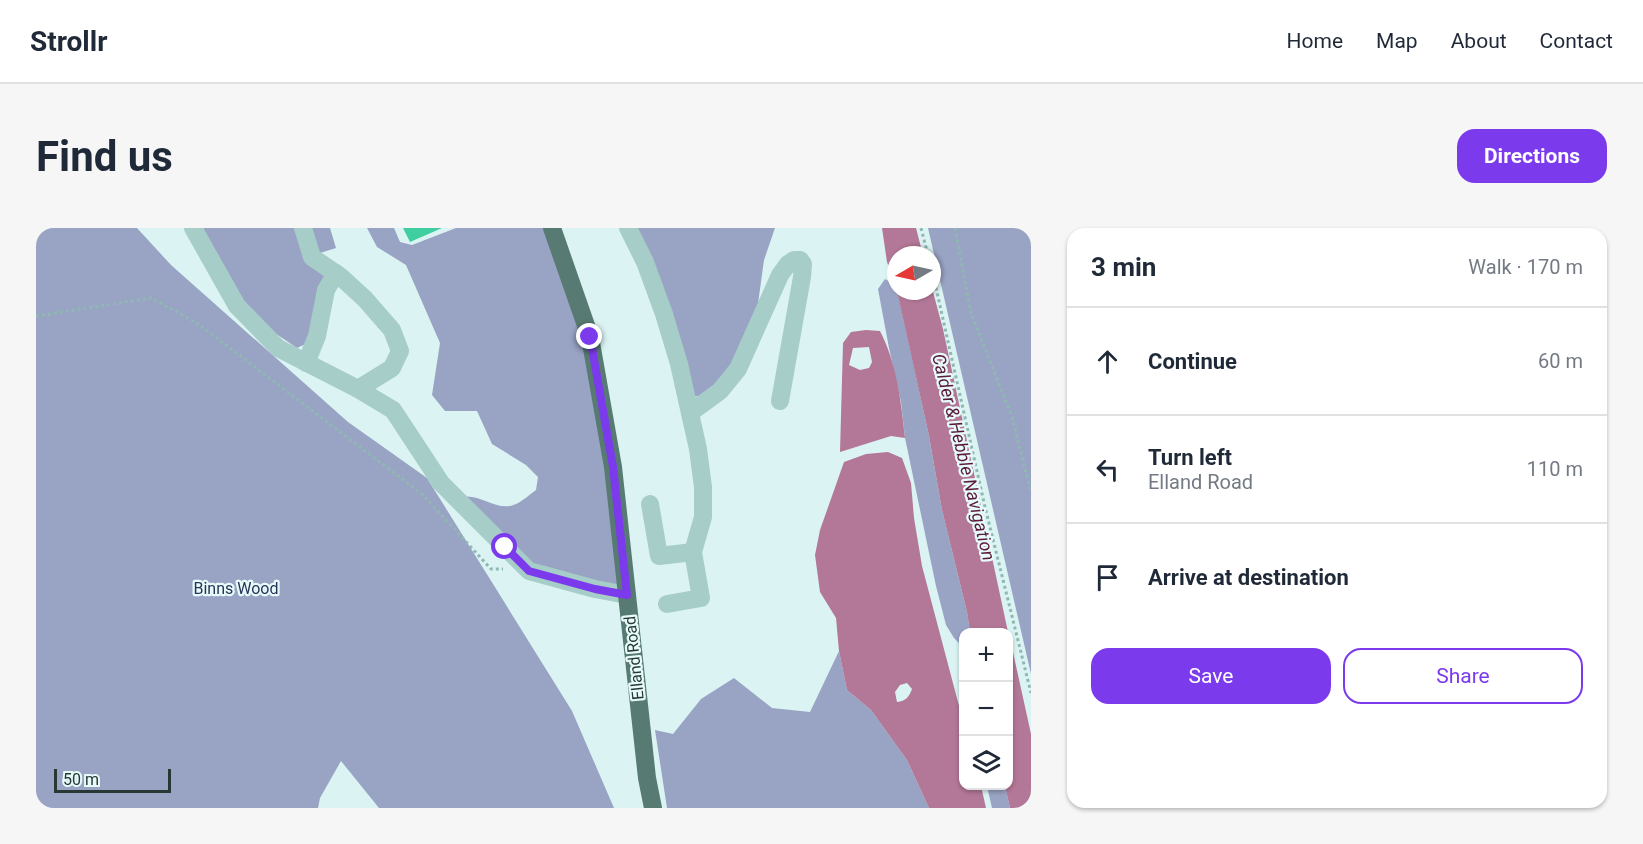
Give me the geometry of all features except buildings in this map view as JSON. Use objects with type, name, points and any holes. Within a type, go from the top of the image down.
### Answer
[{"type":"main road","name":"Elland Road","points":[[552,228],[590,337],[613,467],[646,778],[653,808]]},
{"type":"street","points":[[193,228],[237,306],[278,348],[358,389],[393,410],[441,483],[529,571],[627,595]]},
{"type":"street","points":[[303,228],[312,257],[336,273],[365,299],[392,330],[399,351],[392,368],[358,389]]},
{"type":"street","points":[[628,228],[645,262],[664,314],[679,364],[699,449],[704,517],[693,552],[701,598],[667,604]]},
{"type":"street","points":[[690,413],[720,391],[738,369],[780,275],[788,264],[794,260],[800,260],[803,264],[802,278],[780,401]]},
{"type":"street","points":[[306,363],[317,336],[326,290],[336,273]]},
{"type":"street","points":[[650,504],[659,556],[693,552]]},
{"type":"path","points":[[921,228],[926,246]]},
{"type":"path","points":[[955,228],[971,313],[1012,417],[1031,492]]},
{"type":"path","points":[[36,316],[151,298],[197,323],[423,495],[491,568],[529,571]]},
{"type":"path","points":[[939,300],[985,507],[1031,693]]},
{"type":"path","points":[[36,801],[38,808]]},
{"type":"green space","name":"Binns Wood","points":[[36,228],[137,228],[171,265],[348,422],[427,478],[572,711],[614,808],[379,808],[341,761],[320,798],[318,808],[36,808]]},
{"type":"green space","points":[[203,228],[298,228],[327,273],[312,341],[297,348],[266,327],[233,288]]},
{"type":"green space","points":[[308,228],[330,228],[336,248],[317,254]]},
{"type":"green space","points":[[367,228],[394,228],[400,242],[412,245],[456,228],[543,228],[585,338],[608,468],[620,584],[587,593],[529,561],[461,497],[509,506],[519,503],[536,490],[538,477],[526,465],[492,444],[477,411],[445,411],[432,395],[440,343],[406,265],[377,247]]},
{"type":"green space","points":[[635,228],[775,228],[764,260],[757,311],[732,363],[714,386],[699,396],[693,397]]},
{"type":"green space","points":[[928,228],[1031,228],[1031,674],[941,284],[941,246],[932,246]]},
{"type":"green space","points":[[885,279],[887,280],[887,300],[899,300],[929,436],[942,510],[967,612],[969,628],[959,628],[959,643],[946,625],[936,586],[905,438],[901,402],[878,289]]},
{"type":"green space","points":[[839,651],[847,690],[871,710],[907,760],[929,808],[667,808],[655,730],[673,734],[701,699],[734,678],[772,708],[810,712]]},
{"type":"green space","points":[[988,790],[1006,790],[1010,808],[992,808]]},
{"type":"water","points":[[882,228],[916,228],[921,246],[887,246],[887,262]]},
{"type":"water","name":"Calder & Hebble Navigation","points":[[899,300],[935,300],[1007,628],[969,628],[942,510],[929,436]]},
{"type":"water","points":[[880,331],[891,357],[900,397],[905,438],[891,436],[840,452],[843,343],[851,332]],"holes":[[[869,347],[872,362],[869,368],[860,370],[849,365],[853,348]]]},
{"type":"water","points":[[888,452],[902,458],[911,483],[922,566],[959,706],[959,790],[982,790],[986,808],[929,808],[907,760],[871,710],[847,690],[839,651],[836,618],[820,592],[815,555],[820,530],[844,462],[866,454]],"holes":[[[907,683],[912,689],[903,701],[897,702],[895,692],[900,685]]]},
{"type":"water","points":[[1013,652],[1031,734],[1031,808],[1010,808],[1006,790],[1013,790]]},
{"type":"route","points":[[505,547],[529,571],[627,595],[613,467],[590,337]]}]
